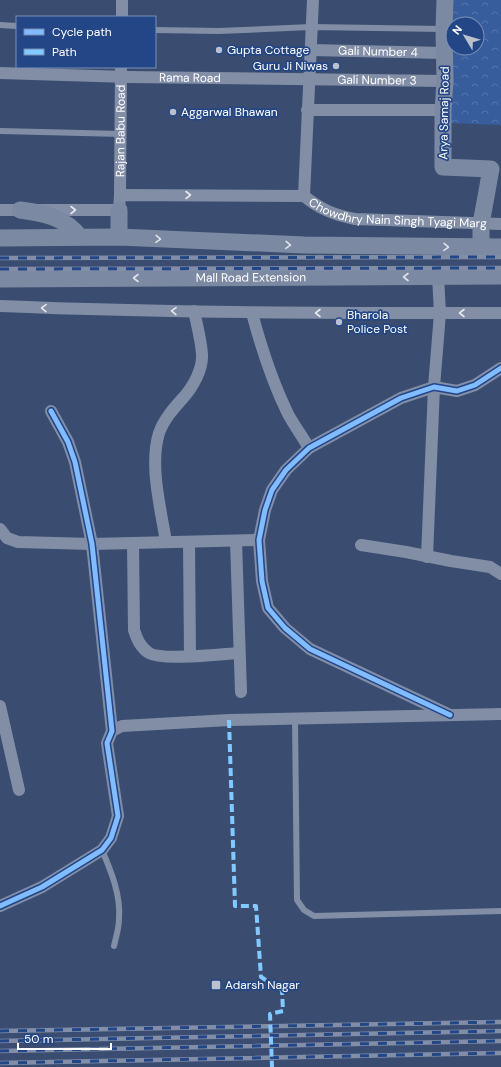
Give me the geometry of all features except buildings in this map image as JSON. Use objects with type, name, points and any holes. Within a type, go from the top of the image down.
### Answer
[{"type":"main road","name":"Arya Samaj Road","points":[[445,0],[445,53]]},
{"type":"main road","name":"Arya Samaj Road","points":[[445,56],[443,167],[496,169]]},
{"type":"main road","points":[[481,247],[481,224],[496,169]]},
{"type":"main road","points":[[119,237],[120,203]]},
{"type":"main road","points":[[20,210],[44,213],[60,220],[72,227],[80,237]]},
{"type":"main road","points":[[0,238],[119,237],[304,245],[501,247]]},
{"type":"main road","name":"Mall Road Extension","points":[[0,278],[501,276]]},
{"type":"street","points":[[122,0],[122,16]]},
{"type":"street","points":[[304,196],[313,0]]},
{"type":"street","name":"Gali Number 4","points":[[310,50],[445,53]]},
{"type":"street","name":"Rama Road","points":[[0,73],[121,72],[309,79]]},
{"type":"street","name":"Rajan Babu Road","points":[[120,203],[122,134],[121,72]]},
{"type":"street","name":"Gali Number 3","points":[[309,79],[445,81]]},
{"type":"street","points":[[307,110],[443,110]]},
{"type":"street","name":"Chowdhry Nain Singh Tyagi Marg","points":[[0,210],[120,203],[304,196],[337,216],[355,219],[501,224]]},
{"type":"street","points":[[426,556],[434,387],[440,313],[438,276]]},
{"type":"street","points":[[0,306],[252,313],[501,313]]},
{"type":"street","points":[[166,542],[156,476],[156,449],[160,432],[168,415],[186,395],[198,375],[202,354],[194,311]]},
{"type":"street","points":[[252,313],[263,355],[277,389],[288,414],[308,448]]},
{"type":"street","points":[[450,715],[310,649],[285,628],[268,608],[262,581],[260,540],[264,510],[272,490],[286,470],[308,448],[401,398],[434,387],[457,391],[475,385],[501,368]]},
{"type":"street","points":[[1,903],[42,887],[102,850],[112,838],[118,816],[107,743],[112,731],[92,544],[75,462],[68,442],[51,411]]},
{"type":"street","points":[[0,529],[7,538],[18,542],[92,544],[260,540]]},
{"type":"street","points":[[236,541],[241,692]]},
{"type":"street","points":[[189,542],[190,656]]},
{"type":"street","points":[[133,543],[134,630],[138,643],[150,653],[164,656],[239,653]]},
{"type":"street","points":[[361,545],[490,567],[501,574]]},
{"type":"street","points":[[0,706],[19,790]]},
{"type":"street","points":[[112,731],[122,726],[229,720],[501,714]]},
{"type":"lane","points":[[0,25],[16,26]]},
{"type":"lane","points":[[156,30],[219,31],[311,27],[444,29]]},
{"type":"lane","points":[[0,131],[122,134]]},
{"type":"lane","points":[[294,718],[297,900],[304,910],[314,916],[501,911]]},
{"type":"lane","points":[[102,850],[118,894],[119,919],[114,946]]},
{"type":"green space","points":[[453,0],[501,0],[501,125],[449,123],[451,56],[485,56],[485,16],[452,16]]},
{"type":"railway","points":[[0,258],[501,257]]},
{"type":"railway","points":[[0,269],[501,268]]},
{"type":"railway","points":[[0,1031],[501,1022]]},
{"type":"railway","points":[[0,1041],[501,1031]]},
{"type":"railway","points":[[0,1051],[501,1041]]},
{"type":"railway","points":[[0,1063],[501,1053]]},
{"type":"marked path","points":[[229,720],[235,906],[256,906],[261,977],[282,990],[283,1011],[270,1014],[272,1067]]},
{"type":"cycle path","points":[[450,715],[310,649],[285,628],[268,608],[262,581],[259,540],[265,510],[272,490],[286,470],[309,448],[401,398],[434,387],[457,391],[475,385],[501,368]]},
{"type":"cycle path","points":[[0,906],[42,887],[102,850],[111,838],[118,816],[107,743],[112,731],[92,544],[75,462],[68,442],[51,411]]},
{"type":"place","name":"Gupta Cottage","points":[[219,50]]},
{"type":"place","name":"Guru Ji Niwas","points":[[336,66]]},
{"type":"place","name":"Aggarwal Bhawan","points":[[173,112]]},
{"type":"place","name":"Bharola Police Post","points":[[339,322]]},
{"type":"place","name":"Adarsh Nagar","points":[[216,985]]}]
